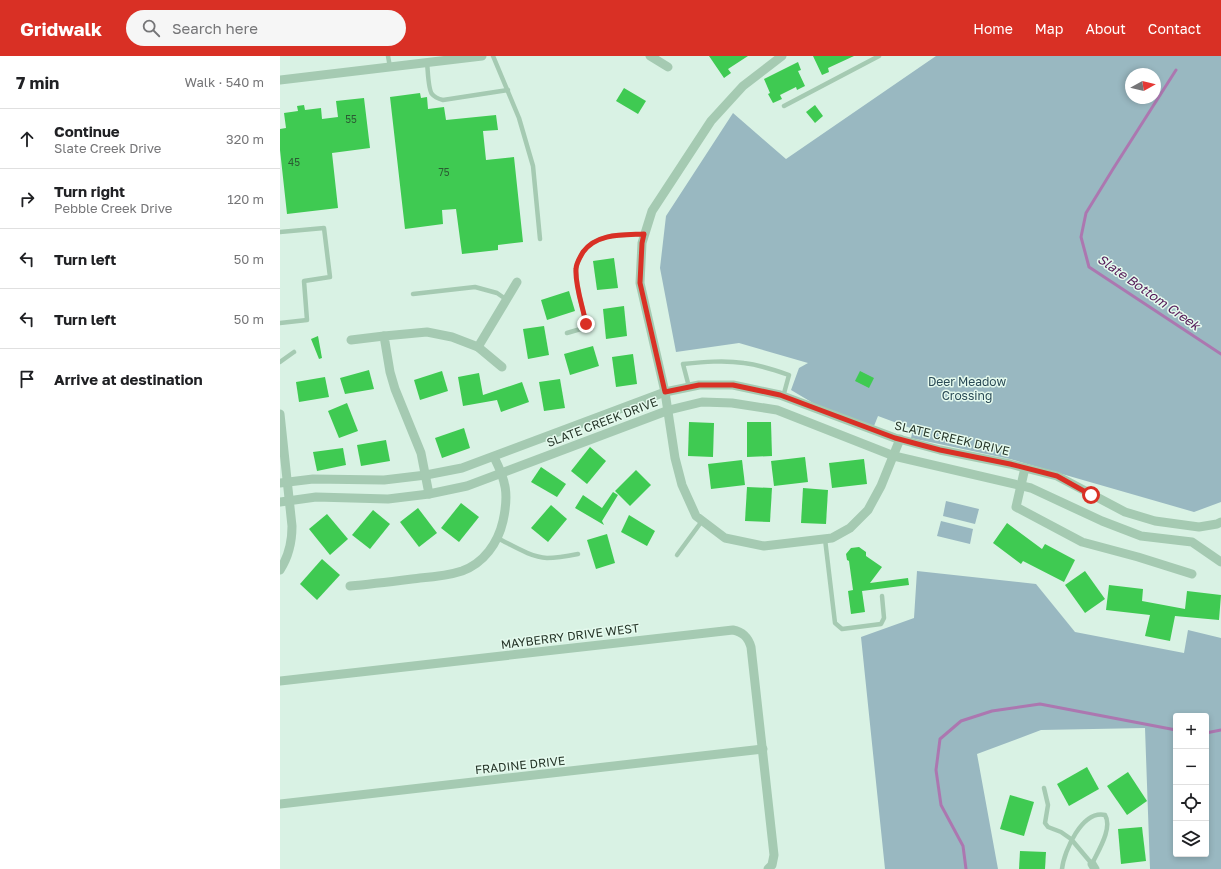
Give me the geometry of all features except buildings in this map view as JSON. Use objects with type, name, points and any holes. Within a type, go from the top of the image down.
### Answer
[{"type":"street","points":[[280,80],[482,56]]},
{"type":"street","points":[[650,56],[668,67]]},
{"type":"street","points":[[782,56],[743,86],[711,121],[652,211],[644,234],[642,243],[640,283],[669,410],[675,458],[682,486],[696,516],[725,538],[764,546],[832,538],[850,528],[868,510],[881,486],[900,439]]},
{"type":"street","points":[[478,347],[517,282]]},
{"type":"street","points":[[351,340],[427,332],[452,337],[478,347],[502,367]]},
{"type":"street","points":[[384,336],[392,378],[421,453],[429,494]]},
{"type":"street","name":"SLATE CREEK DRIVE","points":[[284,482],[312,479],[384,480],[426,475],[462,468],[665,392],[699,385],[733,385],[783,397],[900,439],[940,450],[1057,476],[1125,512],[1155,520],[1199,527],[1221,522]]},
{"type":"street","name":"SLATE CREEK DRIVE","points":[[280,502],[316,497],[388,498],[429,494],[467,486],[669,410],[702,402],[732,403],[777,410],[894,456],[1031,488],[1102,521],[1141,536],[1192,542],[1221,562]]},
{"type":"street","points":[[280,414],[284,482],[289,500],[292,540],[280,570]]},
{"type":"street","points":[[350,586],[432,577],[462,571],[479,562],[492,548],[500,532],[505,510],[506,489],[502,473],[494,457]]},
{"type":"street","points":[[1025,468],[1016,507],[1082,542],[1192,574]]},
{"type":"street","name":"MAYBERRY DRIVE WEST","points":[[280,681],[733,630],[740,631],[750,640],[752,647],[774,855],[772,865],[768,869]]},
{"type":"street","name":"FRADINE DRIVE","points":[[280,804],[763,749]]},
{"type":"lane","points":[[388,56],[390,67]]},
{"type":"lane","points":[[493,56],[519,118],[533,166],[540,239]]},
{"type":"lane","points":[[784,106],[879,56]]},
{"type":"lane","points":[[427,62],[430,90],[432,95],[437,98],[443,100],[508,90]]},
{"type":"lane","points":[[280,232],[324,228],[330,277],[304,281],[307,320],[280,323]]},
{"type":"lane","points":[[567,333],[584,328],[586,324],[577,281],[576,268],[580,256],[587,246],[596,240],[607,236],[644,234]]},
{"type":"lane","points":[[413,294],[475,287],[497,293],[507,300]]},
{"type":"lane","points":[[280,362],[294,352]]},
{"type":"lane","points":[[689,387],[682,364],[715,361],[744,362],[789,374],[783,397]]},
{"type":"lane","points":[[677,555],[702,521]]},
{"type":"lane","points":[[497,538],[541,557],[578,554]]},
{"type":"lane","points":[[825,539],[835,624],[842,629],[881,624],[884,618],[882,596]]},
{"type":"lane","points":[[1044,788],[1048,805],[1045,823],[1048,827],[1061,832],[1071,839],[1093,866],[1108,827],[1108,820],[1105,815],[1099,814],[1093,816],[1080,828],[1071,839],[1062,869]]},
{"type":"green space","name":"Deer Meadow Crossing","points":[[936,56],[1221,56],[1221,502],[1194,512],[1010,459],[911,438],[913,429],[878,416],[874,426],[818,406],[791,390],[799,368],[808,363],[739,343],[676,352],[660,268],[666,216],[733,113],[786,159]]},
{"type":"green space","points":[[946,501],[979,509],[975,524],[943,516]]},
{"type":"green space","points":[[941,521],[973,529],[970,544],[937,536]]},
{"type":"green space","points":[[917,571],[1036,584],[1075,632],[1184,653],[1188,630],[1221,638],[1221,869],[1150,869],[1145,728],[1041,730],[977,754],[998,869],[885,869],[861,637],[914,618]]},
{"type":"waterway","name":"Slate Bottom Creek","points":[[1176,70],[1086,213],[1081,237],[1089,267],[1221,354]]},
{"type":"waterway","name":"Slate Bottom Creek","points":[[966,869],[963,846],[941,805],[936,770],[940,739],[961,721],[992,711],[1040,704],[1173,729]]},
{"type":"waterway","name":"Slate Bottom Creek","points":[[1209,732],[1221,730]]},
{"type":"route","points":[[586,324],[577,281],[576,268],[580,256],[587,246],[596,240],[607,236],[644,234],[642,243],[640,283],[665,392],[699,385],[733,385],[780,395],[895,438],[940,450],[1010,464],[1057,476],[1091,495]]}]
